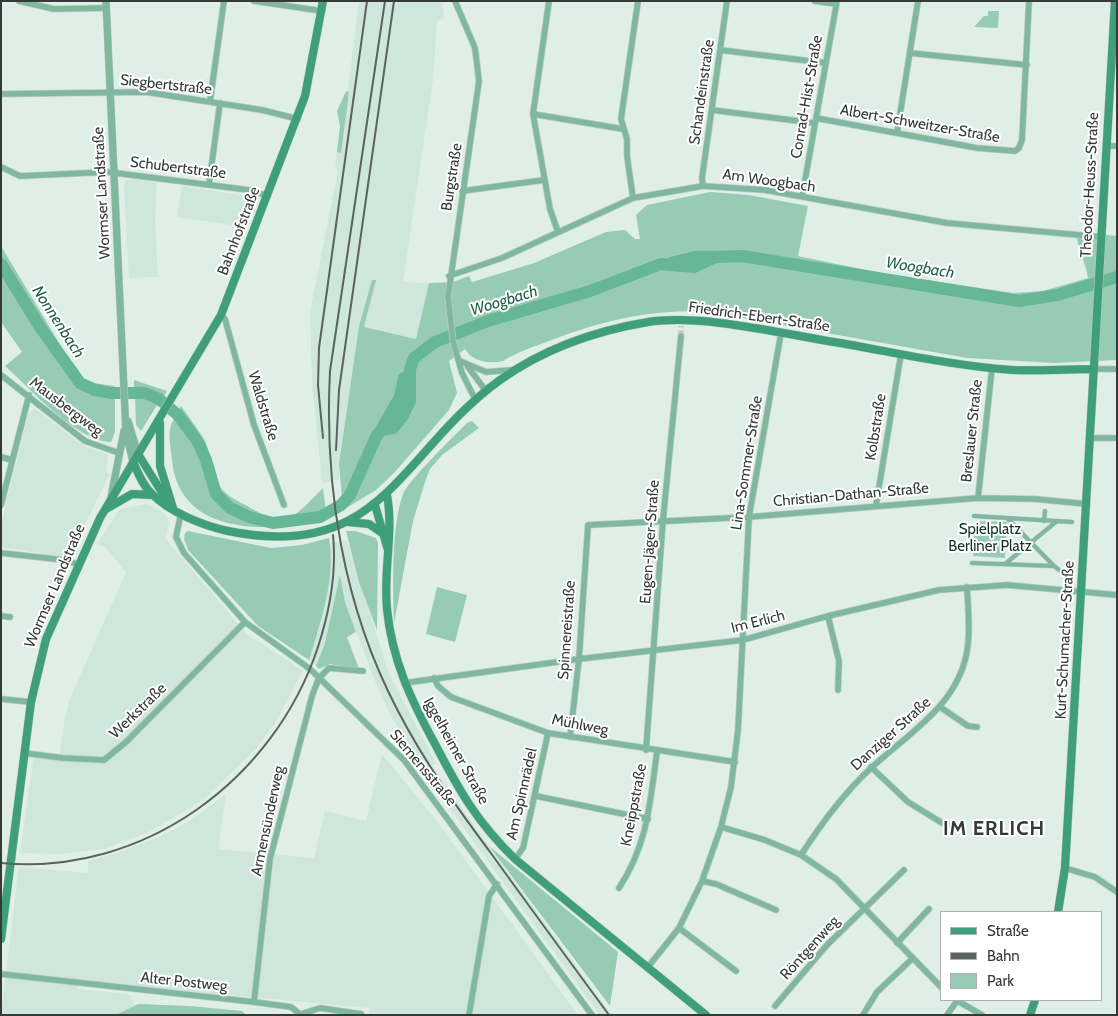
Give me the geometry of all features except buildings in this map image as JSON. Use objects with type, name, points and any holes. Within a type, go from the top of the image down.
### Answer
[{"type":"main road","name":"Bahnhofstraße","points":[[138,454],[174,397],[221,315],[298,119],[309,82],[323,1]]},
{"type":"main road","name":"Theodor-Heuss-Straße","points":[[1094,370],[1115,1]]},
{"type":"main road","name":"Friedrich-Ebert-Straße","points":[[133,462],[152,495],[181,514],[221,530],[272,538],[324,531],[346,522],[375,505],[387,495],[475,399],[517,369],[547,351],[594,333],[648,322],[681,323],[781,333],[992,368],[1094,370]]},
{"type":"main road","name":"Kurt-Schumacher-Straße","points":[[1058,911],[1066,868],[1094,370]]},
{"type":"main road","points":[[162,416],[158,445],[160,466],[173,508]]},
{"type":"main road","name":"Friedrich-Ebert-Straße","points":[[138,454],[173,508]]},
{"type":"main road","name":"Wormser Landstraße","points":[[1,938],[31,702],[46,639],[77,564],[104,510],[138,454]]},
{"type":"main road","points":[[104,510],[132,494],[152,495]]},
{"type":"main road","name":"Iggelheimer Straße","points":[[387,495],[391,533],[387,549],[387,612],[393,646],[404,683],[467,803],[487,830],[515,859],[706,1015]]},
{"type":"main road","name":"Iggelheimer Straße","points":[[375,505],[387,549]]},
{"type":"main road","points":[[346,522],[369,524],[382,533]]},
{"type":"main road","points":[[1030,1015],[1035,1001]]},
{"type":"street","points":[[19,1],[54,9],[106,5]]},
{"type":"street","points":[[210,101],[224,1]]},
{"type":"street","points":[[254,1],[322,11]]},
{"type":"street","name":"Burgstraße","points":[[455,1],[475,48],[479,66],[476,108],[449,276],[450,328],[462,373],[475,399]]},
{"type":"street","points":[[549,1],[533,114],[550,209],[558,232]]},
{"type":"street","points":[[633,198],[627,156],[627,139],[621,119],[638,1]]},
{"type":"street","name":"Schandeinstraße","points":[[703,186],[727,1]]},
{"type":"street","points":[[815,1],[837,3]]},
{"type":"street","points":[[897,133],[918,1]]},
{"type":"street","points":[[910,53],[1027,65],[1029,1]]},
{"type":"street","name":"Conrad-Hist-Straße","points":[[802,196],[837,3]]},
{"type":"street","name":"Wormser Landstraße","points":[[106,5],[125,403],[128,445],[133,462]]},
{"type":"street","points":[[720,50],[826,63]]},
{"type":"street","name":"Albert-Schweitzer-Straße","points":[[712,110],[815,120],[1010,152],[1019,148],[1022,140],[1027,65]]},
{"type":"street","name":"Siegbertstraße","points":[[1,94],[43,95],[146,92],[262,110],[298,119]]},
{"type":"street","points":[[209,184],[220,103]]},
{"type":"street","points":[[533,114],[623,129]]},
{"type":"street","points":[[1106,146],[1117,146]]},
{"type":"street","name":"Schubertstraße","points":[[1,168],[20,176],[114,172],[249,190],[268,196]]},
{"type":"street","points":[[462,191],[544,180]]},
{"type":"street","name":"Am Woogbach","points":[[449,276],[502,258],[633,198],[703,186],[751,188],[947,223],[1101,237]]},
{"type":"street","name":"Waldstraße","points":[[221,315],[225,319],[254,425],[284,505]]},
{"type":"street","name":"Lina-Sommer-Straße","points":[[648,966],[679,928],[702,881],[721,827],[735,762],[749,517],[781,333]]},
{"type":"street","name":"Eugen-Jäger-Straße","points":[[646,750],[655,649],[663,520],[680,336]]},
{"type":"street","name":"Kolbstraße","points":[[876,505],[901,354]]},
{"type":"street","points":[[458,358],[486,391]]},
{"type":"street","points":[[466,366],[486,372],[517,369]]},
{"type":"street","name":"Breslauer Straße","points":[[978,498],[992,368]]},
{"type":"street","name":"Friedrich-Ebert-Straße","points":[[1094,370],[1117,369]]},
{"type":"street","name":"Mausbergweg","points":[[1,375],[29,395],[85,441],[120,453]]},
{"type":"street","points":[[2,502],[29,395]]},
{"type":"street","points":[[112,497],[126,414]]},
{"type":"street","name":"Wormser Landstraße","points":[[126,414],[138,454]]},
{"type":"street","points":[[1090,438],[1117,438]]},
{"type":"street","points":[[1,457],[12,460]]},
{"type":"street","name":"Christian-Dathan-Straße","points":[[588,524],[749,517],[978,498],[1035,499],[1087,504]]},
{"type":"street","points":[[1044,521],[1045,512]]},
{"type":"street","name":"Siemensstraße","points":[[181,514],[176,529],[179,546],[223,599],[245,622],[295,657],[404,760],[592,1015]]},
{"type":"street","points":[[974,516],[1072,522]]},
{"type":"street","points":[[1007,518],[1054,566],[1067,576]]},
{"type":"street","points":[[1004,564],[1057,522]]},
{"type":"street","name":"Spinnereistraße","points":[[570,737],[579,659],[588,524]]},
{"type":"street","points":[[1,553],[64,560],[77,564]]},
{"type":"street","points":[[972,563],[1054,566]]},
{"type":"street","name":"Im Erlich","points":[[404,683],[655,649],[743,640],[828,616],[939,590],[1007,585],[1117,595]]},
{"type":"street","name":"Danziger Straße","points":[[800,855],[837,803],[871,768],[910,736],[940,707],[958,677],[966,656],[968,644],[967,587]]},
{"type":"street","points":[[1,616],[10,617]]},
{"type":"street","points":[[828,616],[839,662],[838,690]]},
{"type":"street","name":"Werkstraße","points":[[24,753],[63,758],[104,760],[126,742],[245,622]]},
{"type":"street","points":[[319,678],[329,668],[363,671]]},
{"type":"street","name":"Armensünderweg","points":[[254,1002],[271,851],[306,712],[319,678]]},
{"type":"street","name":"Mühlweg","points":[[434,678],[438,686],[451,696],[548,733],[657,752],[735,762]]},
{"type":"street","points":[[1,699],[31,702]]},
{"type":"street","points":[[940,707],[968,726],[977,727]]},
{"type":"street","name":"Am Spinnrädel","points":[[515,859],[523,848],[536,796],[548,733]]},
{"type":"street","name":"Kneippstraße","points":[[619,888],[638,853],[648,819],[657,752]]},
{"type":"street","points":[[871,768],[908,802],[947,826]]},
{"type":"street","points":[[536,796],[648,819]]},
{"type":"street","points":[[721,827],[765,840],[800,855],[836,879],[940,986]]},
{"type":"street","points":[[1066,868],[1095,877],[1117,892]]},
{"type":"street","name":"Röntgenweg","points":[[776,1006],[827,945],[904,870]]},
{"type":"street","points":[[702,881],[716,884],[776,910]]},
{"type":"street","points":[[469,1015],[489,896],[497,884]]},
{"type":"street","points":[[897,943],[929,909]]},
{"type":"street","points":[[679,928],[736,971]]},
{"type":"street","points":[[863,1015],[877,992],[913,958]]},
{"type":"street","name":"Alter Postweg","points":[[1,974],[291,1007],[301,1015],[320,1008],[361,1014]]},
{"type":"street","points":[[947,1015],[956,1001]]},
{"type":"street","points":[[959,1001],[982,1015]]},
{"type":"shaded area","points":[[359,1],[442,1],[444,19],[437,20],[433,80],[403,282],[429,283],[416,339],[364,327],[376,280],[372,280],[359,326],[339,464],[339,479],[322,483],[312,380],[310,312],[338,170],[335,169],[337,152],[340,153]]},
{"type":"shaded area","points":[[133,179],[157,183],[155,216],[158,277],[129,278],[124,184],[127,180]]},
{"type":"shaded area","points":[[182,186],[254,197],[245,227],[177,217]]},
{"type":"shaded area","points":[[36,409],[85,447],[108,454],[106,471],[109,475],[69,558],[1,547],[1,524],[28,415],[30,411]]},
{"type":"shaded area","points":[[145,504],[154,506],[166,515],[169,523],[165,538],[246,633],[303,671],[275,723],[256,749],[203,800],[149,832],[104,849],[59,854],[20,853],[34,755],[59,758],[65,717],[70,699],[126,572],[105,547],[97,544],[120,509]]},
{"type":"shaded area","points":[[347,540],[389,674],[436,763],[432,765],[612,1015],[600,1015],[415,758],[391,716],[377,686],[345,602],[340,577],[325,643],[316,666],[309,660],[327,593],[330,570],[330,543]]},
{"type":"shaded area","points":[[382,754],[439,824],[578,1015],[369,1015],[369,1008],[77,981],[78,989],[127,994],[131,996],[134,1006],[116,1015],[1,1015],[19,867],[88,873],[88,861],[117,853],[162,836],[191,820],[226,794],[218,849],[314,858],[325,811],[366,821]]},
{"type":"green space","points":[[988,11],[999,11],[998,28],[974,27],[984,16],[988,16]]},
{"type":"green space","points":[[346,91],[349,92],[341,153],[337,152],[340,126],[337,111]]},
{"type":"green space","points":[[710,192],[749,195],[808,206],[798,256],[881,273],[1013,293],[1043,291],[1088,278],[1078,244],[1077,232],[1117,236],[1117,360],[1055,363],[967,358],[703,311],[662,312],[624,318],[568,334],[525,350],[503,361],[481,361],[472,357],[465,349],[449,361],[457,393],[449,410],[393,474],[376,490],[343,510],[339,464],[359,326],[372,280],[376,280],[364,327],[416,339],[429,283],[453,282],[469,276],[472,282],[534,263],[606,232],[625,230],[635,239],[640,239],[636,215],[647,205]]},
{"type":"green space","points":[[1,246],[80,378],[93,383],[115,386],[115,432],[111,442],[83,433],[69,424],[5,366],[22,352],[1,322]]},
{"type":"green space","points":[[134,380],[167,391],[163,398],[145,390],[134,389]]},
{"type":"green space","points":[[135,395],[145,396],[159,402],[141,431],[136,425]]},
{"type":"green space","points":[[181,406],[205,441],[217,483],[227,494],[262,514],[273,518],[282,518],[290,517],[298,512],[323,488],[327,520],[280,527],[255,527],[231,524],[210,516],[192,504],[179,485],[170,444],[171,427]]},
{"type":"green space","points":[[472,421],[479,428],[442,455],[430,469],[426,479],[413,521],[394,623],[393,576],[396,523],[403,494],[413,479],[432,458],[467,423]]},
{"type":"green space","name":"Spielplatz Berliner Platz","points":[[975,521],[1007,522],[1005,558],[973,556]]},
{"type":"green space","points":[[188,531],[271,548],[302,545],[329,538],[331,568],[329,584],[309,660],[258,626],[188,550],[184,539],[185,533]]},
{"type":"green space","points":[[346,531],[355,531],[376,538],[378,543],[377,630],[359,582]]},
{"type":"green space","points":[[340,575],[345,602],[356,632],[347,637],[359,669],[330,664],[319,669],[316,666],[325,643]]},
{"type":"green space","points":[[437,587],[467,595],[455,642],[426,634]]},
{"type":"green space","points":[[489,846],[618,952],[610,1006]]},
{"type":"green space","points":[[138,1004],[242,1011],[246,1015],[116,1015]]},
{"type":"waterway","name":"Woogbach","points":[[1,264],[40,327],[80,383],[95,390],[111,393],[145,393],[159,399],[178,415],[198,442],[206,460],[216,494],[230,508],[249,517],[273,523],[320,517],[341,505],[350,495],[376,437],[381,430],[393,428],[402,417],[410,401],[410,369],[414,358],[435,342],[488,321],[590,291],[661,264],[694,267],[715,257],[742,256],[1019,301],[1057,295],[1117,277]]},
{"type":"waterway","name":"Woogbach","points":[[671,263],[695,257],[715,257]]},
{"type":"waterway","name":"Woogbach","points":[[381,430],[400,397],[404,378]]},
{"type":"tunnel","points":[[681,326],[681,336]]},
{"type":"railway","points":[[323,438],[318,385],[319,348],[367,1]]},
{"type":"railway","points":[[385,1],[330,371],[330,458],[341,546],[363,630],[379,671],[408,730],[455,803],[609,1015]]},
{"type":"railway","points":[[336,450],[339,390],[394,1]]},
{"type":"railway","points":[[1,863],[54,863],[105,853],[153,835],[197,810],[236,777],[270,739],[298,695],[318,647],[332,592],[334,564],[333,535]]},
{"type":"district","name":"IM ERLICH","points":[[994,829]]},
{"type":"water label","name":"Nonnenbach","points":[[58,322]]}]
